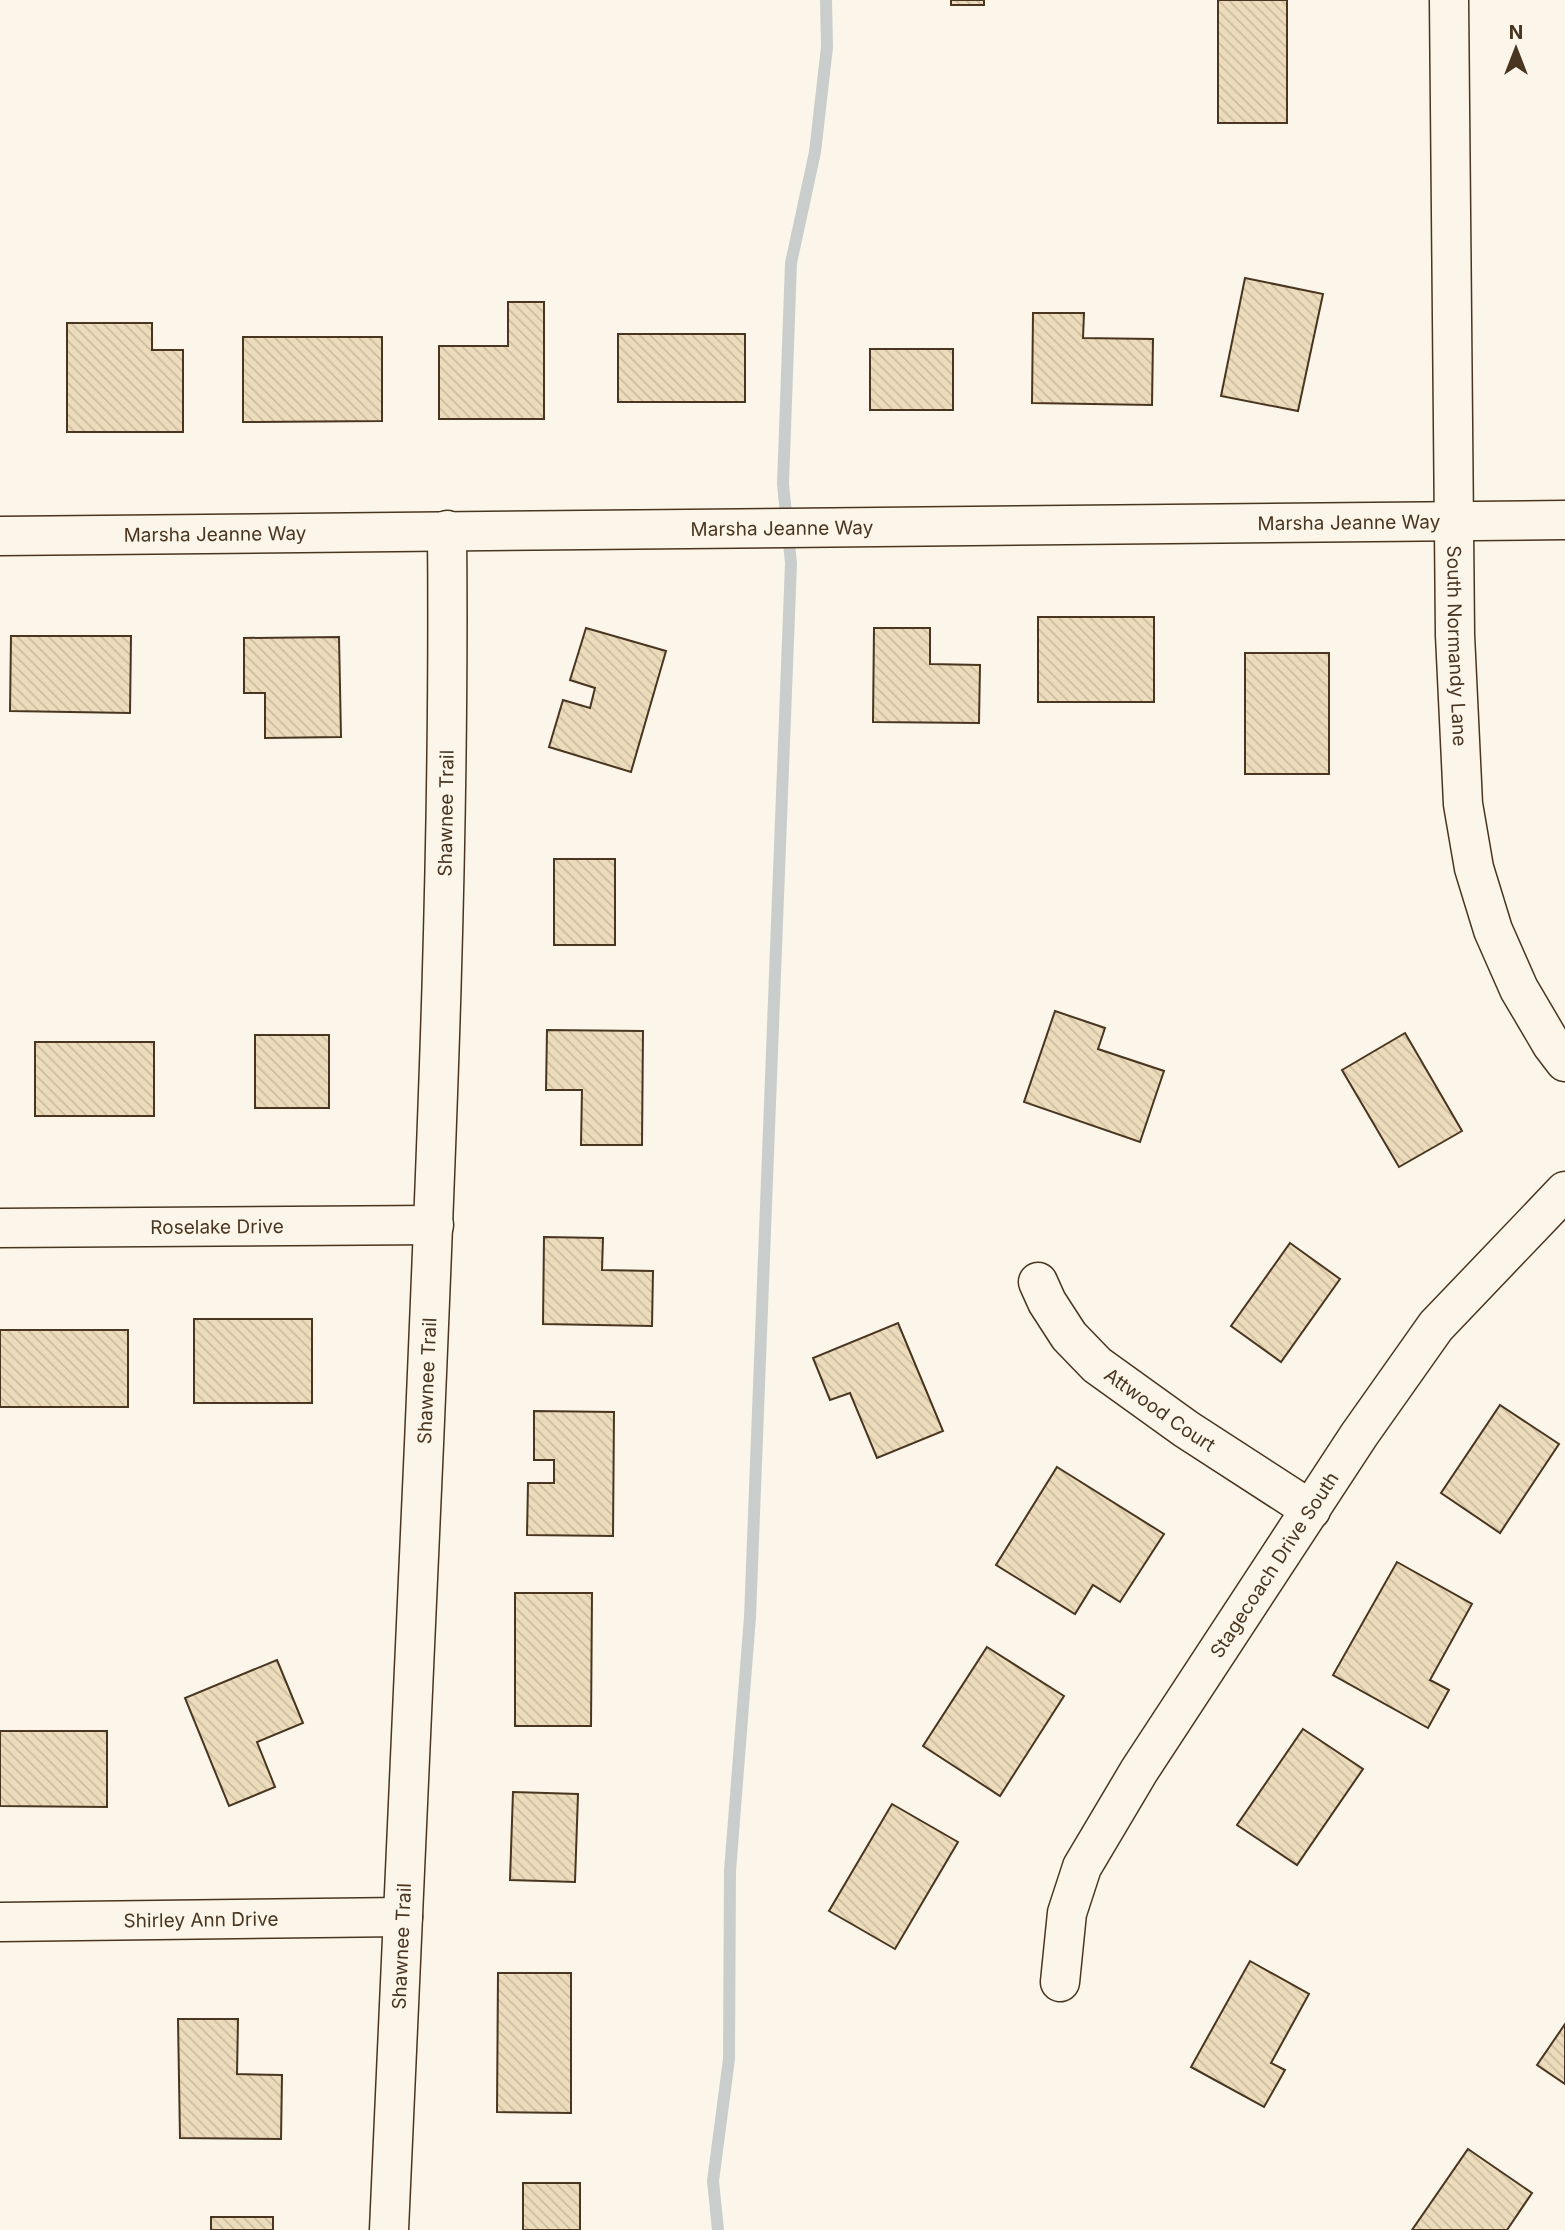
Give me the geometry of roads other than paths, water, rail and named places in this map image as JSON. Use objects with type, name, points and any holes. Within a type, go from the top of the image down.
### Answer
[{"type":"street","name":"South Normandy Lane","points":[[1449,0],[1455,635],[1463,804],[1474,868],[1493,930],[1519,989],[1565,1062]]},
{"type":"street","name":"Marsha Jeanne Way","points":[[0,536],[1565,520]]},
{"type":"street","name":"Shawnee Trail","points":[[388,2230],[434,1225],[446,854],[447,530]]},
{"type":"street","name":"Stagecoach Drive South","points":[[1060,1982],[1068,1913],[1082,1867],[1139,1771],[1359,1435],[1436,1326],[1565,1191]]},
{"type":"street","name":"Roselake Drive","points":[[0,1228],[434,1225]]},
{"type":"street","name":"Attwood Court","points":[[1038,1282],[1047,1302],[1069,1336],[1097,1365],[1186,1429],[1311,1510]]},
{"type":"street","name":"Shirley Ann Drive","points":[[0,1922],[402,1917]]},
{"type":"waterway","points":[[718,2230],[713,2181],[729,2059],[730,1871],[750,1617],[791,563],[783,484],[791,263],[815,152],[827,47],[826,0]]}]
